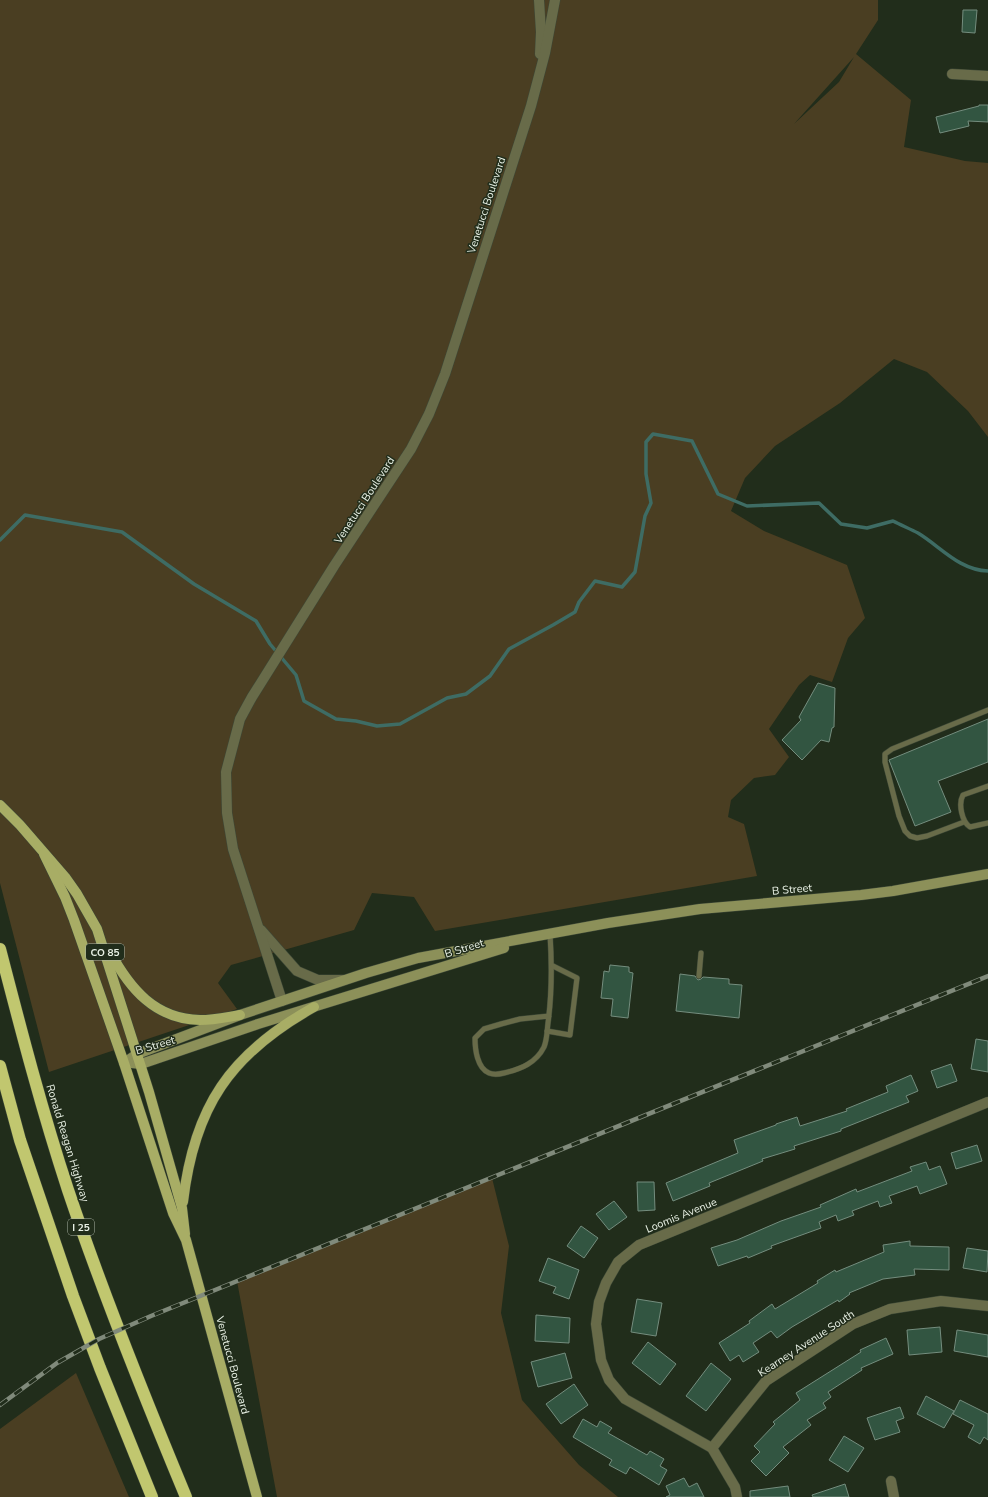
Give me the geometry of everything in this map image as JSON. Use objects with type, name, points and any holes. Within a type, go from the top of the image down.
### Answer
[{"type":"highway","name":"Ronald Reagan Highway","points":[[0,949],[28,1058],[68,1188],[99,1278],[133,1368],[186,1497]]},
{"type":"highway","name":"I 25","points":[[0,1066],[20,1140],[73,1296],[100,1368],[152,1497]]},
{"type":"main road","name":"CO 85","points":[[2,807],[65,877],[77,894],[97,929],[141,1064]]},
{"type":"main road","name":"CO 85","points":[[44,854],[66,897],[124,1063]]},
{"type":"main road","name":"B Street","points":[[124,1063],[138,1054],[240,1015],[418,958],[608,923],[700,909],[861,895],[988,874]]},
{"type":"main road","points":[[97,929],[123,975],[142,997],[154,1006],[170,1014],[189,1019],[212,1019],[240,1015]]},
{"type":"main road","name":"B Street","points":[[124,1063],[141,1064],[258,1024],[550,934]]},
{"type":"main road","points":[[182,1208],[192,1151],[203,1118],[221,1087],[244,1058],[258,1044],[292,1019],[314,1007]]},
{"type":"main road","name":"Venetucci Boulevard","points":[[124,1063],[172,1213],[186,1240]]},
{"type":"main road","name":"Venetucci Boulevard","points":[[141,1064],[182,1208],[186,1240],[257,1497]]},
{"type":"street","name":"Venetucci Boulevard","points":[[539,0],[541,32],[539,72]]},
{"type":"street","name":"Venetucci Boulevard","points":[[282,1001],[233,849],[227,812],[226,772],[240,720],[302,618],[411,449],[429,414],[445,374],[531,106],[545,53],[555,0]]},
{"type":"street","points":[[952,74],[988,76]]},
{"type":"street","name":"Venetucci Boulevard","points":[[259,928],[297,971],[318,980],[347,980]]},
{"type":"street","name":"Loomis Avenue","points":[[712,1448],[625,1399],[609,1380],[601,1360],[596,1324],[598,1302],[606,1283],[618,1262],[639,1245],[988,1102]]},
{"type":"street","name":"Kearney Avenue South","points":[[712,1448],[766,1381],[853,1324],[890,1309],[940,1301],[988,1306]]},
{"type":"street","points":[[712,1448],[735,1487],[737,1497]]},
{"type":"street","points":[[891,1481],[894,1497]]},
{"type":"lane","points":[[964,822],[927,836],[917,838],[910,836],[905,831],[899,816],[885,762],[885,754],[892,749],[988,710]]},
{"type":"lane","points":[[988,786],[963,795],[961,803],[964,822],[970,827],[988,823]]},
{"type":"lane","points":[[549,1016],[520,1019],[484,1029],[475,1038],[475,1046],[479,1060],[484,1069],[490,1073],[497,1074],[524,1067],[536,1059],[544,1048],[549,1016],[553,966],[550,934]]},
{"type":"lane","points":[[699,976],[702,953]]},
{"type":"lane","points":[[547,1031],[570,1035],[577,978],[553,966]]},
{"type":"shaded area","points":[[0,0],[878,0],[878,20],[856,54],[911,100],[904,147],[965,161],[988,163],[988,437],[968,411],[927,372],[894,359],[840,403],[775,446],[745,478],[731,511],[764,531],[847,565],[865,618],[848,638],[832,682],[810,675],[799,685],[769,729],[789,757],[775,775],[754,778],[731,800],[728,817],[744,824],[757,876],[435,931],[414,897],[372,893],[354,930],[231,965],[218,983],[237,1009],[49,1072],[0,883]],"holes":[[[854,57],[839,82],[794,124]]]},
{"type":"shaded area","points":[[492,1178],[509,1246],[501,1313],[522,1400],[579,1465],[618,1497],[277,1497],[237,1281]]},
{"type":"shaded area","points":[[76,1373],[129,1497],[0,1497],[0,1429]]},
{"type":"building","points":[[963,10],[977,10],[975,33],[962,32]]},
{"type":"building","points":[[979,105],[988,105],[988,122],[968,121],[969,126],[940,133],[936,117]]},
{"type":"building","points":[[818,683],[835,688],[834,727],[832,728],[829,742],[821,740],[802,760],[782,740],[801,720],[799,717]]},
{"type":"building","points":[[988,719],[988,762],[938,781],[951,812],[915,826],[889,760]]},
{"type":"building","points":[[610,965],[629,967],[629,972],[633,973],[628,1018],[611,1016],[613,999],[601,998],[604,971],[609,972]]},
{"type":"building","points":[[680,974],[695,976],[698,980],[703,977],[729,979],[729,984],[742,985],[739,1018],[676,1011]]},
{"type":"building","points":[[976,1039],[988,1041],[988,1072],[971,1069]]},
{"type":"building","points":[[951,1064],[957,1081],[937,1088],[931,1071]]},
{"type":"building","points":[[911,1075],[918,1091],[906,1096],[909,1102],[841,1129],[841,1131],[794,1146],[795,1149],[762,1159],[763,1161],[709,1183],[710,1186],[673,1201],[666,1183],[738,1153],[734,1140],[797,1117],[800,1126],[847,1111],[846,1109],[888,1092],[886,1086]]},
{"type":"building","points":[[977,1145],[982,1161],[956,1169],[951,1153]]},
{"type":"building","points":[[926,1162],[929,1170],[940,1166],[947,1184],[920,1194],[917,1186],[889,1196],[892,1203],[880,1207],[878,1201],[852,1211],[854,1215],[838,1221],[836,1215],[819,1222],[821,1228],[771,1246],[772,1248],[748,1258],[747,1256],[718,1266],[711,1248],[737,1240],[781,1221],[821,1207],[820,1205],[856,1189],[857,1192],[912,1171],[910,1167]]},
{"type":"building","points":[[637,1182],[654,1182],[655,1210],[638,1211]]},
{"type":"building","points":[[614,1201],[627,1217],[609,1230],[596,1214]]},
{"type":"building","points":[[581,1226],[598,1238],[584,1258],[567,1246]]},
{"type":"building","points":[[910,1241],[910,1246],[949,1247],[949,1270],[914,1269],[915,1275],[883,1279],[849,1293],[850,1294],[839,1302],[838,1300],[792,1327],[777,1338],[771,1331],[753,1343],[759,1352],[743,1362],[739,1355],[730,1361],[719,1343],[750,1323],[749,1321],[772,1304],[775,1309],[818,1283],[817,1281],[835,1270],[836,1272],[884,1252],[883,1245]]},
{"type":"building","points":[[967,1248],[988,1251],[987,1272],[963,1268]]},
{"type":"building","points":[[548,1258],[579,1270],[569,1299],[553,1293],[556,1287],[539,1281]]},
{"type":"building","points":[[637,1299],[662,1303],[656,1336],[631,1332]]},
{"type":"building","points":[[536,1315],[570,1318],[569,1343],[535,1341]]},
{"type":"building","points":[[940,1327],[942,1352],[909,1355],[907,1330]]},
{"type":"building","points":[[957,1330],[988,1335],[988,1357],[954,1351]]},
{"type":"building","points":[[886,1338],[893,1354],[861,1368],[862,1370],[828,1392],[831,1397],[823,1403],[826,1408],[807,1420],[811,1425],[783,1447],[789,1453],[766,1476],[751,1461],[760,1452],[754,1446],[775,1424],[773,1422],[800,1400],[796,1393],[861,1352],[860,1350]]},
{"type":"building","points":[[648,1342],[676,1364],[660,1385],[632,1363]]},
{"type":"building","points":[[565,1353],[572,1378],[538,1387],[531,1362]]},
{"type":"building","points":[[711,1363],[731,1379],[706,1411],[686,1396]]},
{"type":"building","points":[[574,1384],[588,1405],[561,1424],[546,1404]]},
{"type":"building","points":[[926,1396],[954,1411],[944,1428],[917,1414]]},
{"type":"building","points":[[960,1400],[988,1414],[988,1440],[984,1437],[980,1444],[968,1437],[974,1425],[953,1414]]},
{"type":"building","points":[[900,1407],[904,1418],[896,1421],[900,1432],[875,1440],[867,1418]]},
{"type":"building","points":[[583,1419],[597,1427],[600,1421],[612,1428],[608,1433],[647,1455],[650,1451],[664,1459],[660,1466],[667,1470],[659,1485],[630,1467],[626,1474],[609,1465],[612,1460],[573,1437]]},
{"type":"building","points":[[844,1436],[864,1448],[848,1472],[829,1460]]},
{"type":"building","points":[[684,1478],[689,1487],[697,1483],[704,1497],[666,1497],[670,1495],[666,1486]]},
{"type":"building","points":[[845,1484],[849,1497],[813,1497],[812,1495]]},
{"type":"building","points":[[788,1486],[790,1497],[750,1497],[750,1491]]},
{"type":"waterway","points":[[0,540],[25,515],[122,532],[194,584],[256,621],[270,644],[296,675],[304,701],[336,719],[356,721],[377,726],[400,724],[447,698],[466,694],[490,676],[509,649],[575,612],[579,602],[595,581],[622,587],[635,572],[645,516],[651,503],[646,474],[646,442],[653,434],[692,441],[718,494],[747,506],[819,503],[841,524],[867,528],[893,521],[918,533],[951,557],[968,567],[988,571]]},
{"type":"railway","points":[[0,1405],[57,1363],[99,1339],[151,1316],[988,976]]}]
